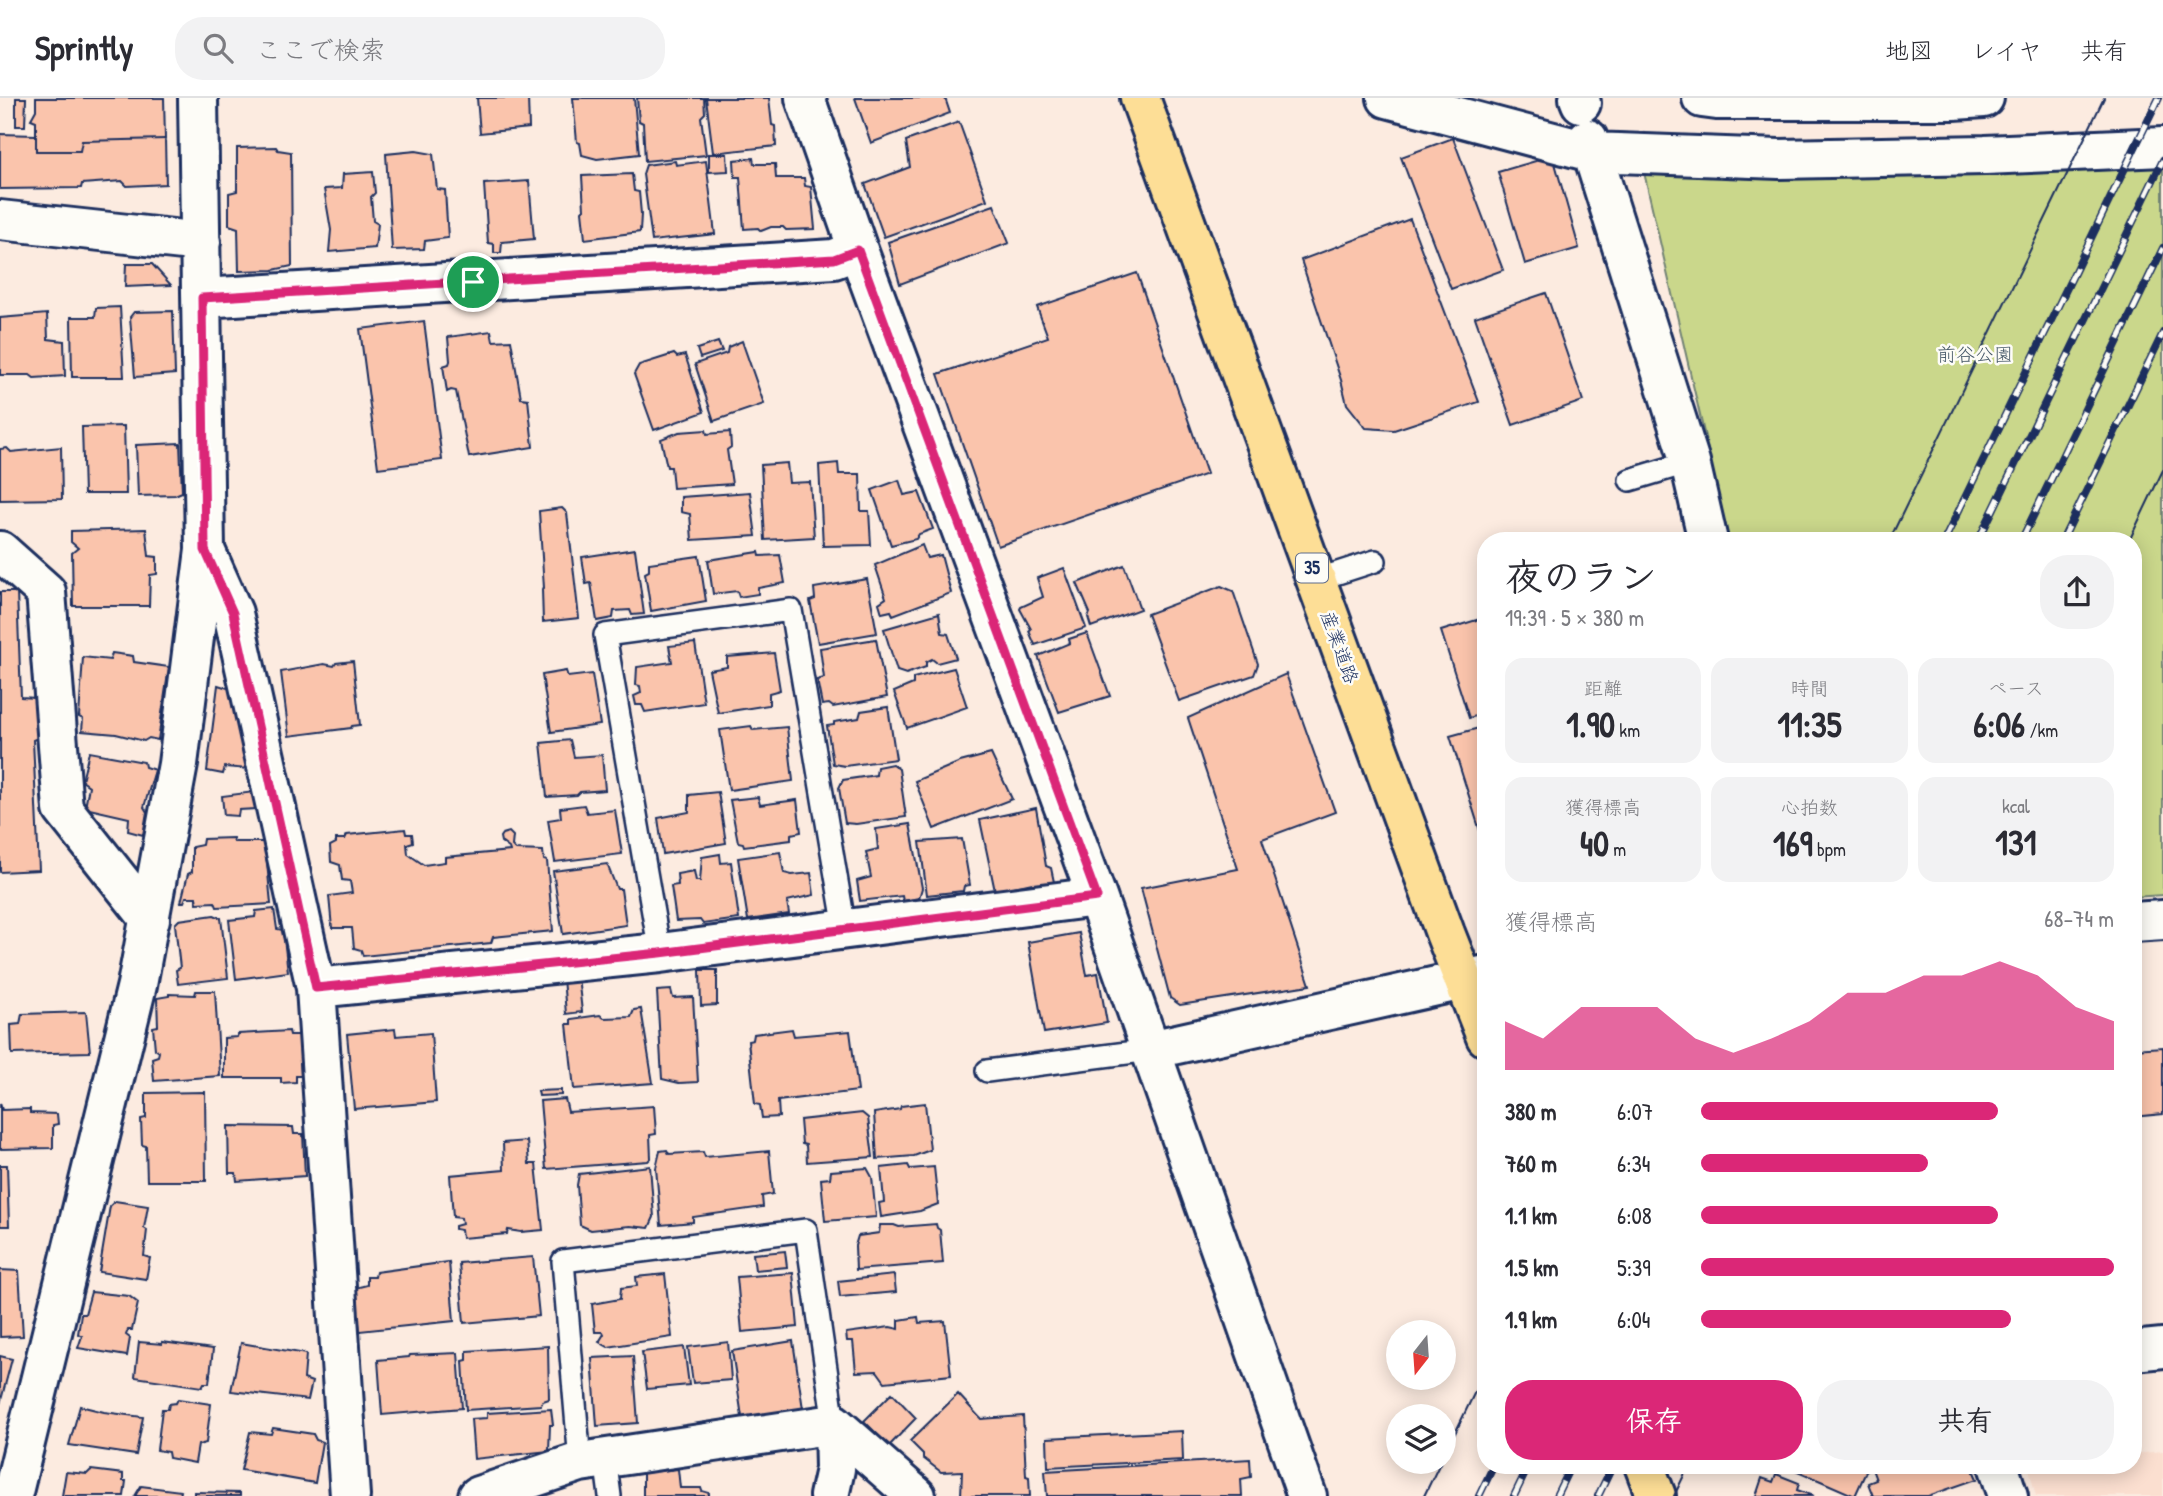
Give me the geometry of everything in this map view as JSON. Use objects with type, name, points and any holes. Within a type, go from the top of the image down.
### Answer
[{"type":"main road","name":"産業道路","points":[[1140,98],[1444,933],[1475,977]]},
{"type":"main road","points":[[1647,1474],[1656,1496]]},
{"type":"street","points":[[12,1496],[137,985],[178,764],[205,550],[198,98]]},
{"type":"street","points":[[805,98],[858,250],[1097,897],[1307,1496]]},
{"type":"street","points":[[1387,98],[1585,123],[1779,159],[1985,155],[2163,147]]},
{"type":"street","points":[[1702,98],[1964,99]]},
{"type":"street","points":[[1585,123],[1690,462],[1706,532]]},
{"type":"street","points":[[0,220],[201,242]]},
{"type":"street","points":[[202,298],[834,259],[858,250]]},
{"type":"street","points":[[205,550],[233,613],[316,988],[350,1496]]},
{"type":"street","points":[[0,551],[46,592],[63,809],[150,919]]},
{"type":"street","points":[[316,988],[660,953],[1097,897]]},
{"type":"street","points":[[2142,921],[2163,920]]},
{"type":"street","points":[[1150,1049],[1475,977]]},
{"type":"street","points":[[2142,1349],[2163,1348]]},
{"type":"street","points":[[829,1496],[835,1469],[834,1424]]},
{"type":"street","points":[[478,1496],[592,1460],[834,1424],[916,1496]]},
{"type":"street","points":[[2001,1474],[2008,1496]]},
{"type":"lane","points":[[1630,480],[1690,462]]},
{"type":"lane","points":[[1316,580],[1375,561]]},
{"type":"lane","points":[[660,953],[605,635],[791,610],[845,929]]},
{"type":"lane","points":[[987,1071],[1150,1049]]},
{"type":"lane","points":[[610,1496],[592,1460],[563,1261],[806,1230],[834,1424]]},
{"type":"shaded area","points":[[2163,1451],[2163,1496],[2036,1496],[2030,1474],[2142,1474],[2142,1453]]},
{"type":"green space","name":"前谷公園","points":[[2163,166],[2163,895],[2142,896],[2142,532],[1727,532],[1643,168]]},
{"type":"building","points":[[16,98],[26,98],[25,126],[16,126]]},
{"type":"building","points":[[36,98],[164,98],[165,139],[82,141],[80,151],[36,151],[36,121],[31,119],[36,110]]},
{"type":"building","points":[[477,98],[528,98],[529,128],[480,133]]},
{"type":"building","points":[[573,98],[634,98],[639,154],[597,159],[582,155],[580,143],[577,142]]},
{"type":"building","points":[[637,98],[704,98],[705,113],[701,117],[706,155],[645,161],[643,123],[639,121]]},
{"type":"building","points":[[706,98],[769,98],[776,146],[713,153]]},
{"type":"building","points":[[855,98],[945,98],[950,113],[871,143]]},
{"type":"building","points":[[959,122],[987,200],[884,237],[865,184],[910,167],[906,141]]},
{"type":"building","points":[[0,134],[36,135],[36,151],[80,151],[82,141],[165,139],[166,184],[127,186],[122,181],[82,184],[81,188],[0,189]]},
{"type":"building","points":[[1453,138],[1503,270],[1451,289],[1401,157]]},
{"type":"building","points":[[276,147],[278,150],[291,152],[292,266],[273,270],[239,271],[238,228],[229,225],[229,193],[237,191],[237,148]]},
{"type":"building","points":[[416,151],[433,154],[437,189],[445,190],[448,238],[425,241],[424,249],[392,250],[386,154]]},
{"type":"building","points":[[709,154],[727,154],[728,171],[709,172]]},
{"type":"building","points":[[1553,156],[1579,248],[1525,264],[1498,172]]},
{"type":"building","points":[[753,158],[754,164],[775,164],[776,178],[804,178],[805,186],[811,187],[815,229],[744,229],[740,177],[735,177],[734,160]]},
{"type":"building","points":[[675,161],[676,165],[706,161],[715,234],[652,241],[643,174],[646,165]]},
{"type":"building","points":[[373,172],[373,221],[378,224],[375,248],[329,252],[331,230],[324,189],[342,188],[343,174]]},
{"type":"building","points":[[632,174],[634,191],[639,192],[640,232],[585,239],[582,176]]},
{"type":"building","points":[[529,181],[534,239],[502,242],[501,253],[494,253],[494,244],[488,243],[484,184]]},
{"type":"building","points":[[994,205],[1009,243],[900,284],[888,242]]},
{"type":"building","points":[[1410,219],[1479,402],[1394,430],[1366,428],[1347,404],[1301,260]]},
{"type":"building","points":[[126,264],[152,264],[171,285],[125,287]]},
{"type":"building","points":[[1137,273],[1207,474],[998,546],[938,374],[1048,337],[1037,307]]},
{"type":"building","points":[[1546,293],[1583,401],[1513,425],[1475,317]]},
{"type":"building","points":[[120,307],[124,377],[72,377],[71,317],[95,317],[96,308]]},
{"type":"building","points":[[173,311],[175,374],[135,377],[130,317],[134,312]]},
{"type":"building","points":[[47,314],[48,339],[64,341],[65,376],[34,378],[30,375],[0,375],[0,318]]},
{"type":"building","points":[[424,321],[442,460],[378,468],[360,329]]},
{"type":"building","points":[[491,331],[493,341],[511,340],[521,398],[528,399],[533,447],[469,457],[456,391],[447,392],[443,366],[450,361],[448,337]]},
{"type":"building","points":[[742,341],[764,404],[714,421],[695,364],[727,353],[728,347]]},
{"type":"building","points":[[718,342],[722,351],[700,358],[697,349]]},
{"type":"building","points":[[674,354],[677,357],[685,355],[704,412],[654,430],[634,374],[639,365]]},
{"type":"building","points":[[124,426],[126,494],[84,494],[82,427]]},
{"type":"building","points":[[706,430],[707,434],[730,432],[731,447],[727,450],[732,484],[673,488],[671,467],[667,467],[661,439],[679,432]]},
{"type":"building","points":[[180,443],[182,492],[175,495],[138,496],[136,445]]},
{"type":"building","points":[[61,447],[62,499],[0,500],[0,449],[7,448],[11,452]]},
{"type":"building","points":[[787,463],[789,483],[810,482],[814,537],[765,540],[761,465]]},
{"type":"building","points":[[838,463],[839,474],[860,474],[861,511],[869,511],[871,545],[823,546],[819,465]]},
{"type":"building","points":[[899,480],[904,495],[919,492],[933,529],[919,534],[916,539],[891,545],[872,490]]},
{"type":"building","points":[[750,492],[756,536],[692,540],[690,514],[681,512],[681,497]]},
{"type":"building","points":[[562,508],[567,513],[579,618],[543,622],[544,588],[539,511]]},
{"type":"building","points":[[146,529],[149,556],[157,557],[157,574],[150,575],[149,606],[73,606],[72,553],[78,548],[71,542],[71,531]]},
{"type":"building","points":[[922,545],[927,558],[941,555],[951,593],[893,615],[891,611],[882,613],[879,603],[886,598],[875,565]]},
{"type":"building","points":[[635,549],[644,614],[632,615],[630,610],[614,611],[613,618],[597,621],[591,583],[586,584],[582,557]]},
{"type":"building","points":[[759,552],[760,556],[780,555],[785,583],[758,588],[758,594],[739,597],[737,591],[713,594],[708,560]]},
{"type":"building","points":[[699,556],[706,601],[651,611],[645,573],[649,571],[649,563]]},
{"type":"building","points":[[1124,565],[1140,609],[1091,627],[1088,617],[1090,613],[1077,583]]},
{"type":"building","points":[[1064,568],[1086,628],[1035,645],[1029,631],[1031,629],[1020,609],[1043,597],[1037,578]]},
{"type":"building","points":[[867,579],[877,633],[818,643],[810,601],[815,599],[814,588]]},
{"type":"building","points":[[1221,586],[1233,591],[1258,664],[1254,675],[1179,701],[1147,614]]},
{"type":"building","points":[[0,592],[17,592],[21,697],[36,698],[38,738],[33,740],[39,870],[0,872]]},
{"type":"building","points":[[939,613],[942,633],[948,634],[956,658],[937,663],[932,659],[926,662],[926,667],[906,674],[897,671],[884,629]]},
{"type":"building","points":[[1477,620],[1477,716],[1469,718],[1441,631]]},
{"type":"building","points":[[1087,633],[1110,696],[1059,712],[1038,656],[1070,643],[1069,639]]},
{"type":"building","points":[[876,639],[887,697],[833,707],[829,704],[822,705],[817,680],[824,678],[820,648]]},
{"type":"building","points":[[695,643],[704,703],[645,712],[642,705],[636,705],[634,696],[641,693],[640,686],[636,685],[637,667],[672,662],[669,646]]},
{"type":"building","points":[[112,653],[133,656],[134,662],[169,667],[158,740],[149,738],[144,741],[116,734],[82,731],[83,719],[79,717],[83,657],[110,660]]},
{"type":"building","points":[[774,653],[780,690],[769,693],[769,705],[718,713],[709,670],[727,667],[727,657]]},
{"type":"building","points":[[353,661],[360,725],[289,736],[281,672]]},
{"type":"building","points":[[954,668],[967,707],[907,728],[894,692],[913,684],[913,678]]},
{"type":"building","points":[[566,671],[568,677],[592,674],[600,725],[551,732],[542,675]]},
{"type":"building","points":[[1286,674],[1335,812],[1262,839],[1310,985],[1180,1005],[1170,998],[1141,888],[1238,869],[1188,718]]},
{"type":"building","points":[[218,685],[231,689],[248,769],[225,767],[223,774],[207,771]]},
{"type":"building","points":[[888,707],[896,759],[845,766],[833,764],[827,726],[834,725],[834,722],[859,718],[861,711]]},
{"type":"building","points":[[751,726],[753,730],[787,727],[793,781],[729,790],[720,730]]},
{"type":"building","points":[[1477,728],[1477,822],[1450,736]]},
{"type":"building","points":[[570,740],[574,757],[602,755],[605,790],[547,797],[541,743]]},
{"type":"building","points":[[89,752],[144,762],[145,767],[155,770],[144,807],[147,812],[143,835],[128,831],[129,818],[85,808],[89,786],[82,781]]},
{"type":"building","points":[[991,754],[1012,799],[934,829],[915,781],[960,762]]},
{"type":"building","points":[[892,764],[899,769],[906,817],[845,823],[839,788],[843,780],[876,775],[877,767]]},
{"type":"building","points":[[254,792],[256,809],[239,810],[238,816],[224,815],[222,796]]},
{"type":"building","points":[[718,792],[726,843],[663,854],[658,818],[689,812],[689,795]]},
{"type":"building","points":[[758,797],[760,805],[797,800],[801,832],[791,834],[791,840],[744,846],[738,842],[730,800]]},
{"type":"building","points":[[584,805],[587,813],[615,810],[622,854],[555,862],[548,820],[561,818],[560,808]]},
{"type":"building","points":[[1036,808],[1046,866],[1051,868],[1054,882],[1036,886],[1032,883],[995,891],[980,820]]},
{"type":"building","points":[[910,824],[922,888],[919,898],[903,901],[902,896],[860,901],[857,881],[871,877],[866,852],[878,849],[876,829]]},
{"type":"building","points":[[405,829],[406,834],[412,834],[413,842],[407,844],[408,854],[424,865],[445,862],[445,857],[510,851],[500,837],[509,832],[513,836],[512,846],[516,850],[543,851],[544,860],[547,861],[553,931],[493,937],[491,943],[363,956],[361,950],[354,948],[352,928],[332,928],[329,896],[352,893],[350,881],[342,880],[340,865],[331,862],[330,846],[336,843],[336,839],[345,839],[347,835]]},
{"type":"building","points":[[233,838],[234,842],[265,842],[271,904],[217,907],[215,902],[197,903],[196,897],[186,897],[184,902],[181,902],[188,874],[192,872],[192,847],[202,845],[203,839]]},
{"type":"building","points":[[962,839],[970,885],[964,886],[963,891],[927,895],[920,842]]},
{"type":"building","points":[[780,852],[784,873],[811,873],[814,895],[787,901],[789,914],[748,920],[738,858]]},
{"type":"building","points":[[720,854],[721,863],[731,862],[739,919],[703,924],[700,920],[676,921],[671,886],[678,885],[677,874],[694,871],[696,881],[700,881],[702,857]]},
{"type":"building","points":[[607,864],[617,889],[621,889],[626,925],[563,934],[553,871]]},
{"type":"building","points":[[274,909],[277,929],[283,930],[288,972],[236,979],[229,920],[255,917],[256,911]]},
{"type":"building","points":[[214,915],[221,918],[228,978],[178,984],[176,970],[180,968],[175,924],[179,920]]},
{"type":"building","points":[[1079,933],[1087,975],[1098,973],[1107,1023],[1044,1033],[1028,942]]},
{"type":"building","points":[[700,970],[717,970],[717,1005],[701,1006]]},
{"type":"building","points":[[578,976],[582,1012],[566,1014],[563,978]]},
{"type":"building","points":[[671,990],[673,998],[693,997],[698,1082],[679,1083],[662,1079],[657,991]]},
{"type":"building","points":[[196,991],[215,991],[220,1076],[154,1081],[152,1058],[158,1056],[159,1052],[155,1049],[153,1027],[158,1026],[157,998],[169,994],[195,995]]},
{"type":"building","points":[[641,1009],[653,1083],[574,1089],[567,1024],[571,1024],[571,1019],[600,1015],[604,1018],[631,1017],[634,1010]]},
{"type":"building","points":[[86,1012],[90,1052],[12,1054],[11,1025],[20,1024],[22,1014]]},
{"type":"building","points":[[395,1029],[396,1036],[431,1033],[436,1102],[354,1109],[347,1034]]},
{"type":"building","points":[[792,1029],[794,1036],[850,1031],[858,1091],[778,1101],[779,1117],[762,1118],[760,1105],[755,1104],[748,1041],[753,1040],[754,1034]]},
{"type":"building","points":[[289,1031],[290,1035],[300,1035],[301,1076],[296,1076],[296,1082],[281,1083],[281,1078],[224,1078],[224,1038],[237,1037],[238,1034]]},
{"type":"building","points":[[2163,1047],[2163,1114],[2142,1116],[2142,1048]]},
{"type":"building","points":[[561,1090],[561,1095],[539,1096],[538,1091]]},
{"type":"building","points":[[205,1092],[206,1181],[147,1181],[146,1146],[142,1145],[141,1119],[146,1118],[146,1093]]},
{"type":"building","points":[[565,1099],[568,1112],[654,1106],[656,1134],[650,1135],[651,1158],[648,1161],[546,1169],[540,1101]]},
{"type":"building","points":[[0,1103],[2,1110],[30,1109],[30,1113],[57,1114],[58,1124],[53,1125],[53,1148],[0,1149]]},
{"type":"building","points":[[925,1103],[930,1150],[914,1156],[877,1159],[874,1113]]},
{"type":"building","points":[[862,1113],[868,1118],[873,1157],[807,1162],[800,1120]]},
{"type":"building","points":[[228,1126],[293,1127],[294,1134],[303,1134],[305,1176],[237,1181],[236,1173],[229,1173]]},
{"type":"building","points":[[527,1141],[529,1164],[536,1164],[543,1230],[508,1230],[507,1234],[462,1238],[461,1230],[455,1229],[455,1226],[462,1224],[461,1218],[453,1217],[450,1175],[504,1170],[503,1143]]},
{"type":"building","points":[[667,1150],[669,1154],[703,1152],[705,1157],[769,1151],[773,1194],[762,1196],[763,1207],[693,1217],[693,1222],[661,1225],[656,1168],[660,1151]]},
{"type":"building","points":[[0,1165],[7,1165],[9,1226],[0,1226]]},
{"type":"building","points":[[908,1165],[910,1169],[934,1167],[938,1204],[920,1211],[881,1217],[879,1203],[884,1202],[881,1168]]},
{"type":"building","points":[[650,1166],[654,1217],[649,1228],[630,1226],[591,1230],[580,1225],[577,1185],[579,1174]]},
{"type":"building","points":[[867,1168],[872,1177],[876,1217],[825,1221],[821,1179],[830,1178],[831,1171]]},
{"type":"building","points":[[115,1201],[148,1206],[144,1228],[147,1230],[144,1256],[150,1258],[146,1279],[99,1272],[110,1206]]},
{"type":"building","points":[[936,1224],[940,1230],[943,1263],[856,1270],[855,1246],[858,1236],[879,1233],[880,1225],[899,1227]]},
{"type":"building","points":[[785,1251],[787,1267],[755,1270],[753,1254]]},
{"type":"building","points":[[533,1257],[539,1316],[464,1323],[459,1263]]},
{"type":"building","points":[[449,1262],[454,1321],[360,1331],[355,1288],[367,1285],[367,1277],[375,1277],[376,1272]]},
{"type":"building","points":[[0,1270],[19,1271],[23,1336],[0,1337]]},
{"type":"building","points":[[793,1273],[798,1327],[742,1332],[737,1277]]},
{"type":"building","points":[[665,1274],[672,1337],[608,1347],[599,1342],[604,1334],[595,1332],[592,1304],[620,1299],[621,1288],[637,1286],[636,1277]]},
{"type":"building","points":[[894,1275],[896,1292],[840,1297],[838,1281]]},
{"type":"building","points":[[91,1292],[129,1296],[138,1303],[132,1330],[128,1330],[126,1335],[130,1338],[127,1356],[78,1348],[82,1336],[78,1334],[81,1314],[85,1314]]},
{"type":"building","points":[[918,1317],[919,1323],[945,1321],[951,1375],[885,1382],[877,1371],[856,1372],[853,1341],[847,1341],[846,1333],[890,1327],[899,1329],[899,1320]]},
{"type":"building","points":[[793,1341],[803,1409],[742,1417],[732,1351]]},
{"type":"building","points":[[139,1342],[162,1342],[213,1349],[209,1383],[204,1383],[202,1387],[135,1377]]},
{"type":"building","points":[[728,1342],[731,1380],[693,1383],[688,1347]]},
{"type":"building","points":[[241,1343],[306,1354],[304,1379],[312,1382],[308,1400],[231,1391]]},
{"type":"building","points":[[548,1346],[549,1399],[541,1405],[466,1410],[463,1361],[467,1360],[467,1351]]},
{"type":"building","points":[[684,1347],[689,1385],[647,1389],[642,1352]]},
{"type":"building","points":[[458,1353],[462,1408],[382,1415],[378,1360],[410,1355]]},
{"type":"building","points":[[0,1356],[12,1359],[0,1404]]},
{"type":"building","points":[[633,1356],[638,1423],[597,1426],[592,1358]]},
{"type":"building","points":[[892,1393],[916,1418],[889,1446],[864,1421]]},
{"type":"building","points":[[958,1394],[981,1419],[1023,1416],[1026,1476],[1029,1477],[1030,1496],[961,1496],[962,1471],[941,1472],[923,1458],[923,1454],[910,1441]]},
{"type":"building","points":[[178,1399],[211,1404],[206,1443],[198,1445],[195,1463],[169,1458],[168,1452],[157,1450],[162,1409],[168,1409],[169,1404],[176,1403]]},
{"type":"building","points":[[80,1406],[143,1417],[136,1455],[69,1445]]},
{"type":"building","points":[[551,1409],[553,1425],[550,1425],[549,1451],[474,1459],[471,1419],[487,1418],[487,1413]]},
{"type":"building","points":[[273,1428],[313,1434],[316,1440],[322,1442],[315,1483],[241,1470],[250,1432],[271,1434]]},
{"type":"building","points":[[1182,1431],[1183,1460],[1048,1467],[1047,1438]]},
{"type":"building","points":[[1250,1459],[1251,1477],[1241,1479],[1242,1496],[1047,1496],[1045,1471]]},
{"type":"building","points":[[678,1469],[680,1488],[701,1488],[709,1493],[709,1496],[643,1496],[643,1473]]},
{"type":"building","points":[[91,1470],[123,1474],[123,1481],[126,1481],[124,1496],[62,1496],[66,1472],[87,1474]]},
{"type":"building","points":[[1776,1474],[1799,1483],[1797,1490],[1814,1496],[1756,1496],[1762,1478],[1773,1482]]},
{"type":"building","points":[[1805,1474],[1865,1474],[1855,1496]]},
{"type":"building","points":[[1874,1474],[1975,1474],[1977,1479],[1928,1496],[1873,1496],[1868,1483],[1876,1480]]},
{"type":"building","points":[[141,1486],[181,1491],[180,1496],[135,1496]]},
{"type":"building","points":[[194,1492],[240,1493],[240,1496],[194,1496]]},
{"type":"tram line","points":[[1893,532],[2104,98]]},
{"type":"tram line","points":[[2133,532],[2163,470]]},
{"type":"tram line","points":[[1456,1431],[1477,1388]]},
{"type":"tram line","points":[[1424,1496],[1435,1474]]},
{"type":"tram line","points":[[1674,1496],[1685,1474]]},
{"type":"railway","points":[[1948,532],[2159,98]]},
{"type":"railway","points":[[1982,532],[2163,160]]},
{"type":"railway","points":[[2025,532],[2163,248]]},
{"type":"railway","points":[[2066,532],[2163,333]]},
{"type":"railway","points":[[1479,1496],[1490,1474]]},
{"type":"railway","points":[[1514,1496],[1525,1474]]},
{"type":"railway","points":[[1556,1496],[1567,1474]]},
{"type":"railway","points":[[1598,1496],[1609,1474]]},
{"type":"route","points":[[858,250],[1097,897],[660,953],[316,988],[233,613],[205,550],[202,298],[473,282],[834,259],[858,250]]}]
